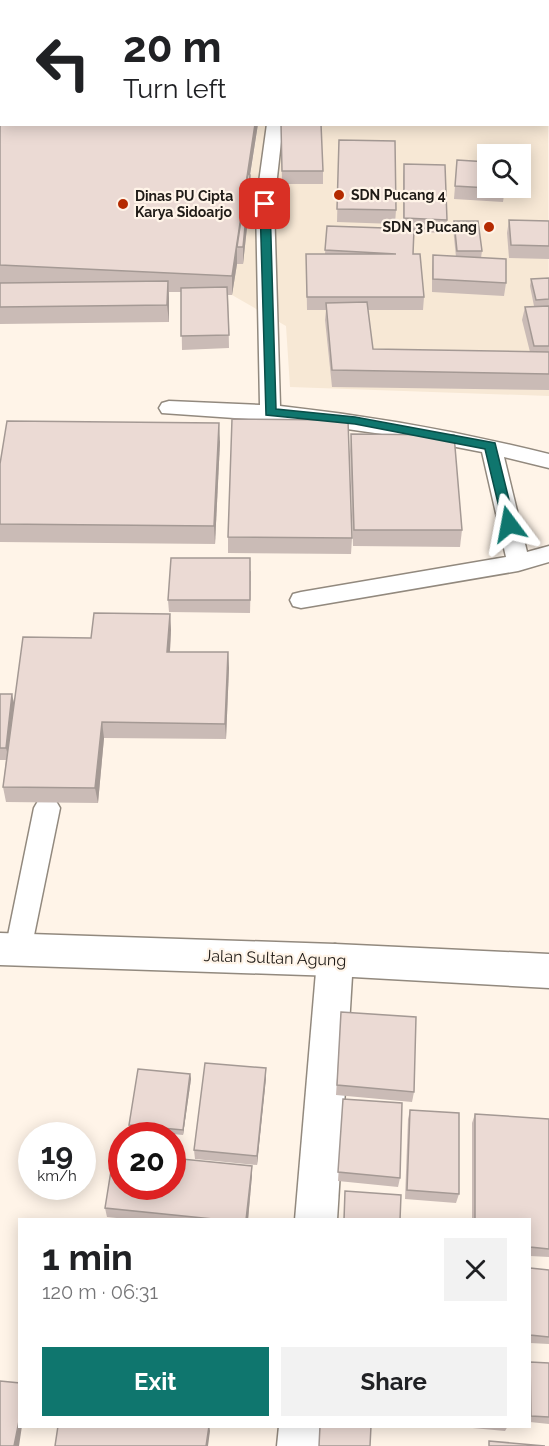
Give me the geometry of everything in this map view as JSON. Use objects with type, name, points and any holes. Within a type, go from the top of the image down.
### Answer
[{"type":"street","name":"Jalan Sultan Agung","points":[[9,950],[335,960],[549,971]]},
{"type":"street","points":[[316,1218],[335,960]]},
{"type":"street","points":[[299,1446],[300,1428]]},
{"type":"lane","points":[[270,412],[265,204],[275,126]]},
{"type":"lane","points":[[169,408],[270,412],[355,420],[490,446],[549,461]]},
{"type":"lane","points":[[490,446],[518,563]]},
{"type":"lane","points":[[301,600],[518,563],[549,554]]},
{"type":"lane","points":[[9,950],[47,808]]},
{"type":"shaded area","name":"SDN Pucang 4","points":[[258,126],[548,126],[549,396],[290,387],[286,326],[232,295]]},
{"type":"building","name":"Dinas PU Cipta Karya Sidoarjo","points":[[0,126],[255,126],[232,276],[0,265]]},
{"type":"building","points":[[281,126],[321,126],[323,171],[282,171]]},
{"type":"building","points":[[339,140],[395,141],[396,210],[337,209]]},
{"type":"building","points":[[457,160],[477,161],[477,187],[455,186]]},
{"type":"building","points":[[404,164],[445,165],[447,220],[404,218]]},
{"type":"building","points":[[248,174],[250,175],[243,247],[237,247]]},
{"type":"building","points":[[509,220],[549,221],[549,246],[511,245]]},
{"type":"building","points":[[454,221],[478,221],[482,251],[457,251]]},
{"type":"building","points":[[327,226],[414,229],[413,254],[420,254],[424,297],[307,297],[306,254],[396,254],[325,250]]},
{"type":"building","points":[[433,255],[506,259],[506,283],[433,279]]},
{"type":"building","points":[[549,278],[549,299],[536,300],[531,279]]},
{"type":"building","points":[[168,281],[167,305],[0,307],[0,283]]},
{"type":"building","points":[[227,287],[229,335],[181,336],[181,288]]},
{"type":"building","points":[[367,302],[373,349],[549,352],[549,374],[332,370],[326,303]]},
{"type":"building","points":[[549,306],[549,346],[534,346],[525,307]]},
{"type":"building","points":[[232,419],[348,420],[352,538],[228,537]]},
{"type":"building","points":[[7,421],[219,423],[214,526],[0,524],[0,464]]},
{"type":"building","points":[[351,434],[454,435],[462,530],[354,530]]},
{"type":"building","points":[[171,558],[250,558],[250,600],[168,600]]},
{"type":"building","points":[[94,613],[170,614],[167,652],[228,652],[225,724],[102,722],[95,788],[3,787],[23,637],[91,638]]},
{"type":"building","points":[[0,694],[12,694],[6,748],[0,748]]},
{"type":"building","points":[[341,1012],[416,1017],[414,1092],[337,1085]]},
{"type":"building","points":[[205,1063],[266,1068],[257,1156],[194,1150]]},
{"type":"building","points":[[138,1069],[190,1074],[184,1122],[129,1122]]},
{"type":"building","points":[[343,1099],[402,1103],[400,1178],[338,1172]]},
{"type":"building","points":[[410,1110],[459,1113],[459,1194],[407,1190]]},
{"type":"building","points":[[475,1114],[549,1119],[549,1249],[531,1247],[531,1218],[475,1218]]},
{"type":"building","points":[[186,1159],[252,1166],[246,1218],[203,1218],[105,1208],[108,1189],[108,1200],[186,1200]]},
{"type":"building","points":[[345,1191],[401,1195],[400,1218],[344,1218]]},
{"type":"building","points":[[531,1268],[549,1270],[549,1337],[531,1335]]},
{"type":"building","points":[[531,1362],[549,1363],[549,1417],[531,1416]]},
{"type":"building","points":[[0,1381],[18,1383],[18,1426],[14,1446],[0,1446]]},
{"type":"building","points":[[58,1428],[209,1428],[206,1446],[55,1446]]},
{"type":"building","points":[[320,1428],[371,1428],[370,1446],[319,1446]]},
{"type":"building","points":[[489,1441],[545,1446],[489,1446]]},
{"type":"place","name":"SDN Pucang 4","points":[[339,195]]},
{"type":"place","name":"Dinas PU Cipta Karya Sidoarjo","points":[[123,204]]},
{"type":"place","name":"SDN 3 Pucang","points":[[489,227]]},
{"type":"route","points":[[265,204],[270,412],[355,420],[490,446],[509,524]]}]
